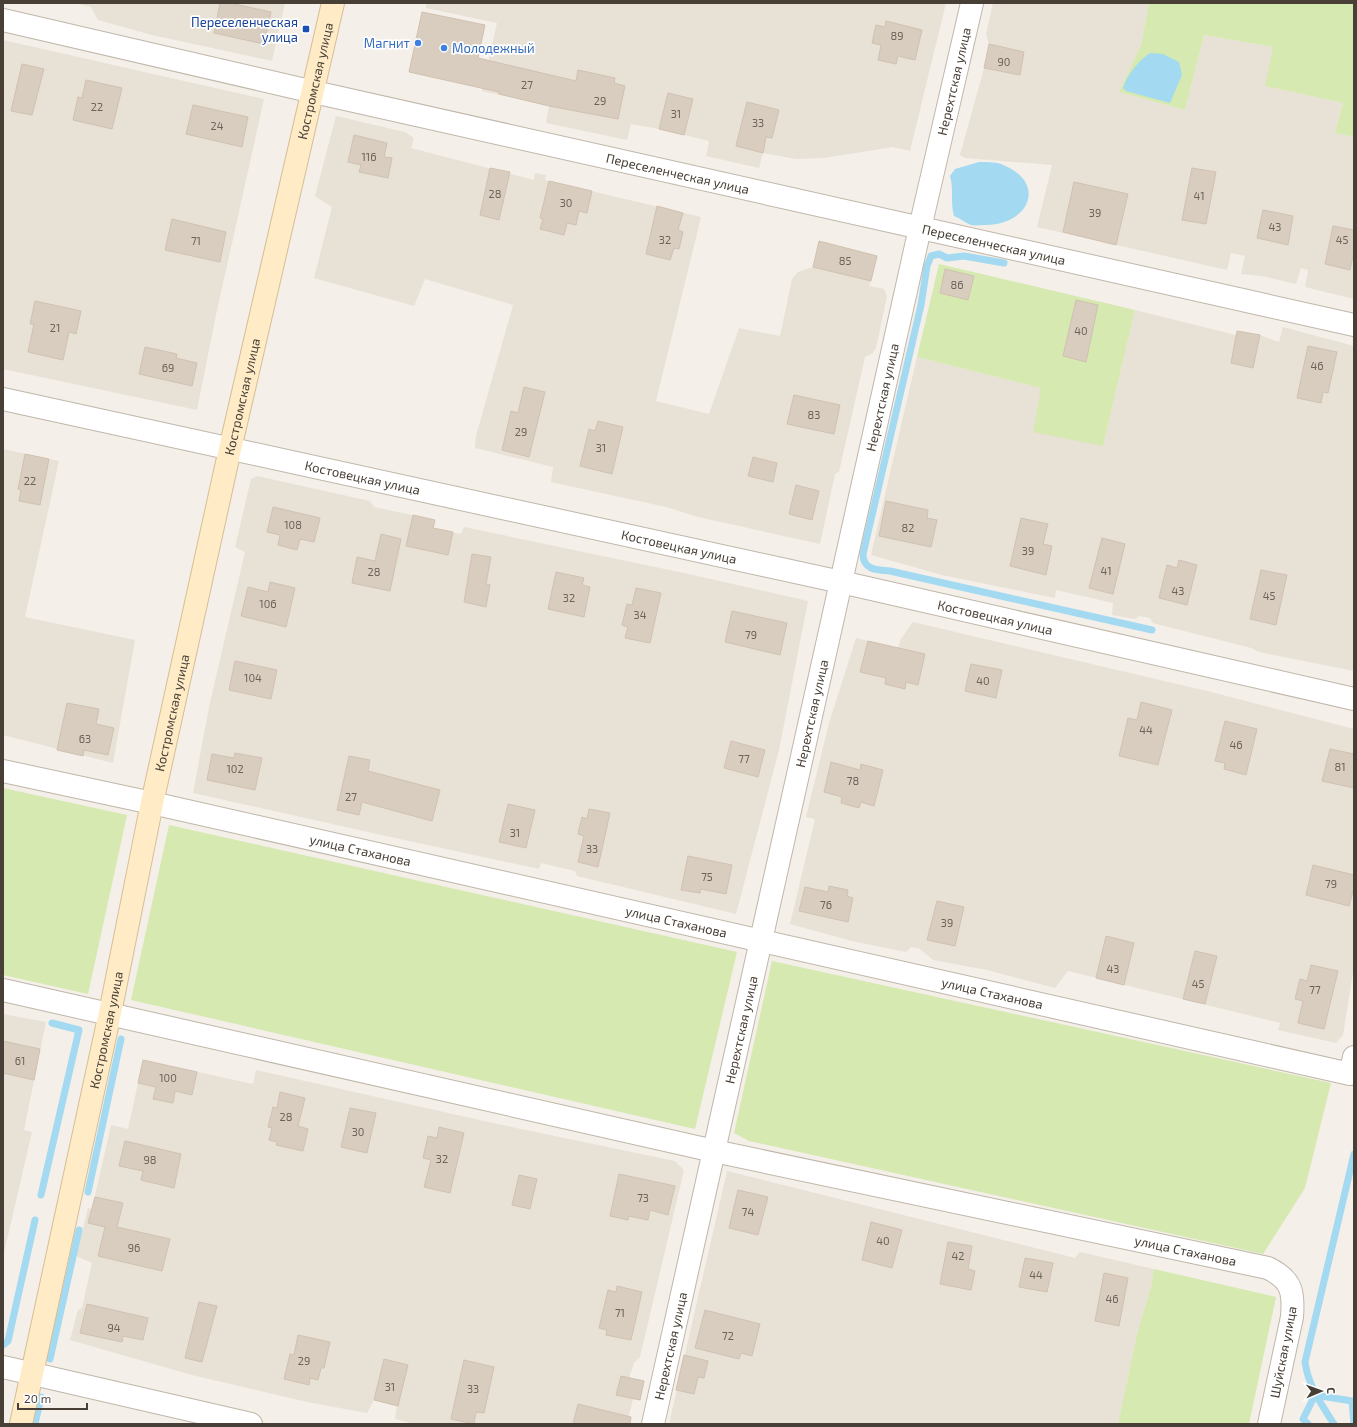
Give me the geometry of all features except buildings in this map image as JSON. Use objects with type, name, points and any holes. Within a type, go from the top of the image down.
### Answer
[{"type":"street","name":"Костромская улица","points":[[20,1424],[110,1013],[152,803],[230,449],[334,3]]},
{"type":"street","name":"Нерехтская улица","points":[[653,1424],[920,228],[972,3]]},
{"type":"street","name":"Переселенческая улица","points":[[3,20],[314,92],[1354,325]]},
{"type":"street","name":"Костовецкая улица","points":[[3,399],[841,582],[1354,699]]},
{"type":"street","name":"улица Стаханова","points":[[3,771],[152,803],[761,941],[1352,1065]]},
{"type":"street","name":"улица Стаханова","points":[[3,990],[714,1151],[1255,1265],[1279,1274],[1287,1281]]},
{"type":"street","name":"Шуйская улица","points":[[1269,1424],[1292,1317],[1291,1290],[1287,1281]]},
{"type":"street","points":[[3,1367],[251,1424]]},
{"type":"shaded area","points":[[75,3],[285,3],[272,61],[152,35],[98,20],[91,7]]},
{"type":"shaded area","points":[[426,3],[946,3],[910,151],[893,147],[824,158],[796,159],[763,153],[759,168],[706,156],[709,141],[659,129],[631,124],[627,140],[546,123],[549,106],[482,91],[497,23],[426,8]]},
{"type":"shaded area","points":[[993,3],[1149,3],[1141,45],[1119,92],[1185,110],[1204,35],[1274,47],[1266,86],[1343,103],[1335,133],[1354,137],[1354,299],[1305,287],[1308,270],[1301,268],[1296,284],[1262,276],[1241,274],[1245,256],[1231,253],[1227,270],[1037,227],[1052,165],[965,158],[960,155],[984,68],[989,44],[986,34]]},
{"type":"shaded area","points":[[3,40],[264,99],[216,315],[197,410],[3,369]]},
{"type":"shaded area","points":[[336,116],[405,132],[414,138],[411,148],[534,180],[535,173],[546,175],[545,180],[701,217],[656,401],[709,414],[739,328],[780,336],[792,279],[798,272],[813,267],[819,241],[877,256],[869,286],[884,289],[887,296],[876,348],[873,353],[865,357],[839,472],[835,474],[820,544],[698,517],[666,507],[551,482],[553,467],[475,448],[476,436],[513,305],[425,279],[414,306],[314,278],[332,207],[315,196]]},
{"type":"shaded area","points":[[1135,310],[1236,335],[1237,331],[1260,335],[1279,342],[1283,327],[1354,346],[1354,671],[1259,652],[1251,648],[1153,623],[1150,618],[1139,616],[1135,619],[1112,615],[1113,603],[1056,590],[1055,598],[942,575],[871,555],[917,357],[1041,388],[1103,446]]},
{"type":"shaded area","points":[[3,449],[59,461],[25,617],[135,640],[113,763],[3,735]]},
{"type":"shaded area","points":[[257,476],[370,501],[374,507],[435,520],[434,528],[461,534],[464,527],[684,573],[808,601],[779,750],[736,914],[577,876],[575,871],[541,863],[539,869],[193,793],[209,707],[245,552],[235,547],[251,479]]},
{"type":"shaded area","points":[[913,622],[1207,691],[1354,729],[1354,966],[1343,1035],[1336,1043],[1278,1030],[1280,1023],[1068,971],[1055,988],[987,970],[933,960],[920,949],[911,947],[906,952],[852,941],[790,924],[815,819],[806,817],[829,723],[856,638],[898,648],[901,639]]},
{"type":"shaded area","points":[[3,1014],[46,1022],[24,1130],[32,1132],[3,1257]]},
{"type":"shaded area","points":[[143,1060],[253,1084],[256,1070],[493,1123],[675,1161],[684,1170],[640,1357],[634,1363],[630,1375],[630,1378],[644,1381],[640,1400],[633,1399],[627,1424],[415,1424],[395,1419],[397,1405],[374,1400],[367,1413],[307,1402],[192,1375],[70,1340],[78,1310],[82,1308],[92,1263],[76,1256],[88,1208],[92,1209],[111,1125],[128,1129]]},
{"type":"shaded area","points":[[727,1171],[1075,1258],[1080,1252],[1154,1269],[1151,1287],[1137,1334],[1118,1424],[669,1424]]},
{"type":"green space","points":[[1149,3],[1354,3],[1354,137],[1335,133],[1343,103],[1265,86],[1273,47],[1204,35],[1185,110],[1119,92],[1141,45]]},
{"type":"green space","points":[[939,264],[1135,310],[1103,446],[1033,432],[1041,388],[917,357]]},
{"type":"green space","points":[[3,788],[127,815],[88,994],[3,975]]},
{"type":"green space","points":[[169,825],[737,952],[695,1129],[131,1000]]},
{"type":"green space","points":[[772,961],[1331,1083],[1305,1188],[1263,1254],[749,1141],[734,1133]]},
{"type":"green space","points":[[1154,1269],[1276,1297],[1249,1424],[1118,1424],[1137,1334],[1151,1287]]},
{"type":"water","points":[[1150,53],[1163,54],[1179,62],[1182,75],[1170,103],[1126,91],[1123,88],[1127,78],[1134,68]]},
{"type":"water","points":[[979,162],[993,162],[1001,164],[1016,172],[1025,181],[1029,191],[1028,201],[1014,218],[1001,223],[971,225],[954,216],[950,176],[955,169]]},
{"type":"waterway","points":[[1004,263],[964,256],[947,258],[939,254],[931,256],[927,266],[921,305],[863,554],[865,563],[876,569],[1152,630]]},
{"type":"waterway","points":[[41,1195],[79,1030],[52,1023]]},
{"type":"waterway","points":[[88,1192],[121,1039]]},
{"type":"waterway","points":[[1334,1424],[1312,1386],[1305,1362],[1354,1154]]},
{"type":"waterway","points":[[3,1345],[8,1341],[35,1220]]},
{"type":"waterway","points":[[50,1359],[79,1230]]},
{"type":"waterway","points":[[1308,1424],[1303,1419],[1315,1395],[1352,1401],[1354,1424]]},
{"type":"waterway","points":[[35,1424],[41,1397]]},
{"type":"place","name":"Переселенческая улица","points":[[306,29]]},
{"type":"place","name":"Магнит","points":[[418,43]]},
{"type":"place","name":"Молодежный","points":[[444,48]]}]
